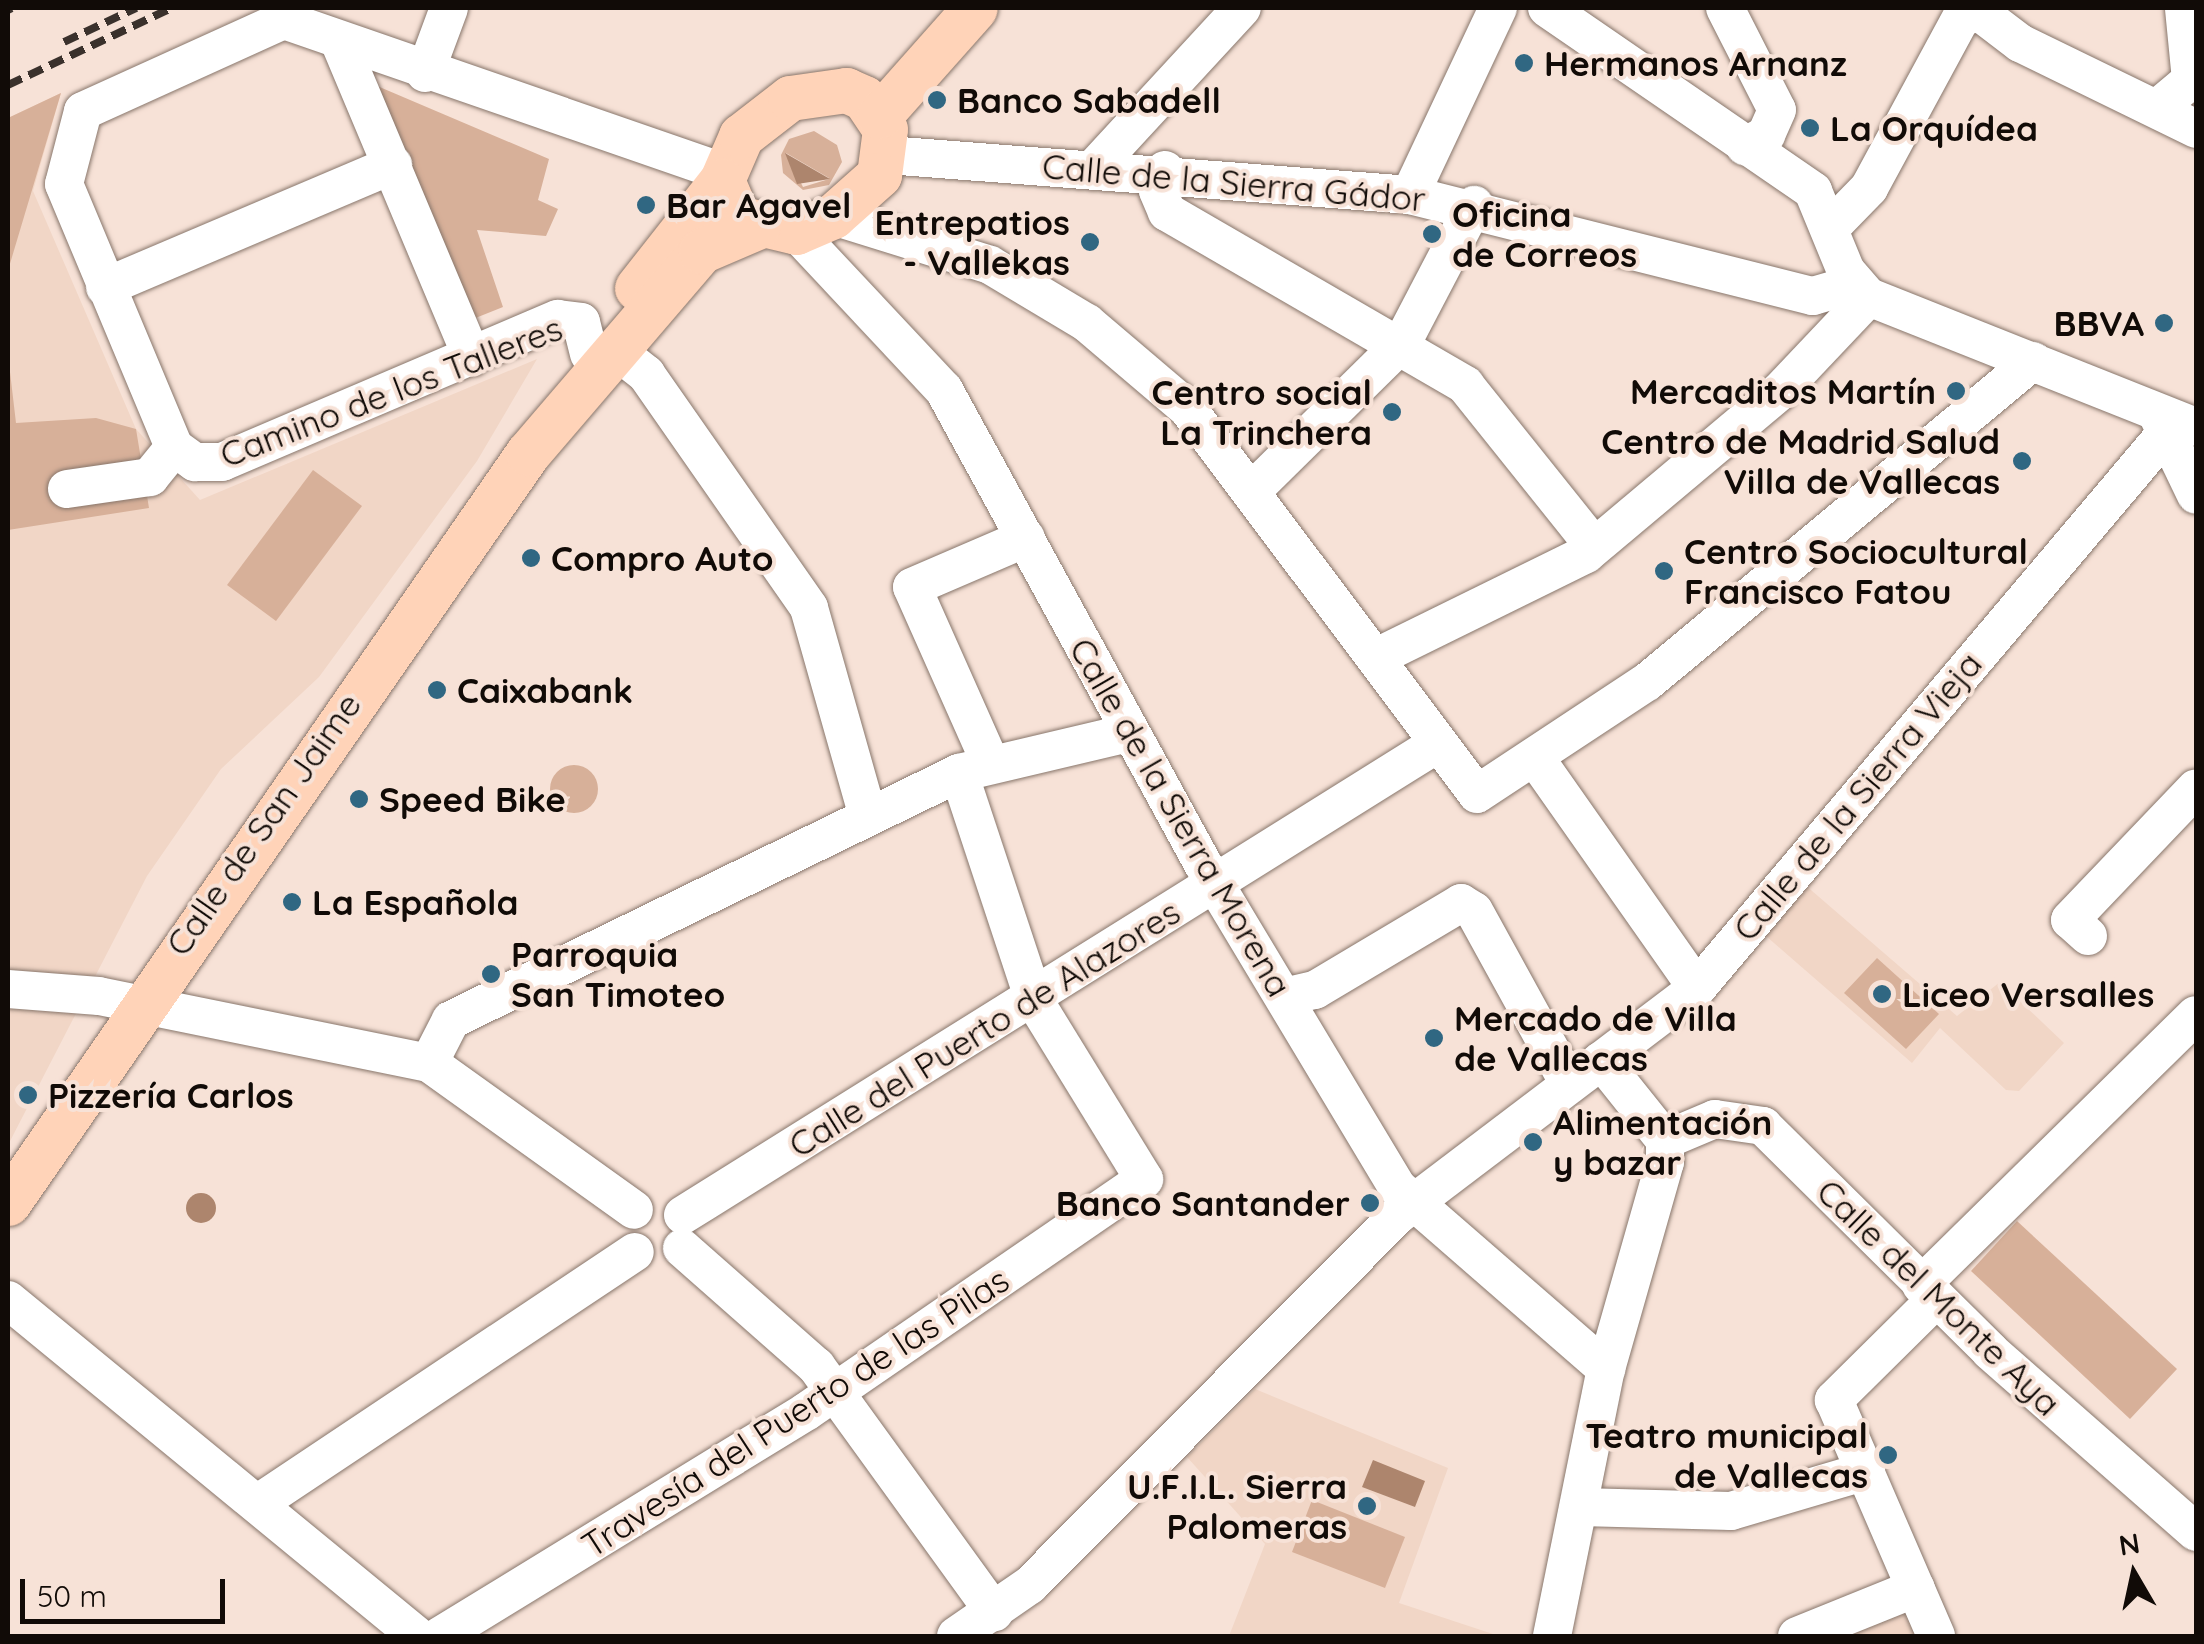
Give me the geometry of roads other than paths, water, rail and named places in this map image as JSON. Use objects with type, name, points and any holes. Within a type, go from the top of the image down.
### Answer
[{"type":"main road","points":[[871,120],[790,98],[764,114],[723,176],[726,203],[795,225],[866,190],[871,120],[934,8]]},
{"type":"main road","points":[[871,120],[976,8]]},
{"type":"main road","name":"Calle de San Jaime","points":[[604,353],[688,212],[723,176]]},
{"type":"main road","name":"Calle de San Jaime","points":[[8,1203],[137,1005],[528,453],[604,353],[702,250],[795,225]]},
{"type":"street","points":[[426,74],[449,8]]},
{"type":"street","points":[[1096,166],[1242,8]]},
{"type":"street","points":[[1410,195],[1498,8]]},
{"type":"street","points":[[1547,8],[1813,191],[1862,290],[2034,361],[2172,425],[2196,495]]},
{"type":"street","points":[[1725,8],[1777,110],[1766,135],[1746,146]]},
{"type":"street","points":[[2160,106],[2191,80],[2184,8]]},
{"type":"street","points":[[1833,225],[1869,188],[1962,16],[1978,10],[2055,61],[2160,106],[2196,129]]},
{"type":"street","points":[[174,447],[64,184],[83,111],[284,20],[426,74],[723,176]]},
{"type":"street","points":[[339,41],[472,356]]},
{"type":"street","name":"Calle de la Sierra Gádor","points":[[871,120],[1096,166],[1410,195],[1474,205],[1813,296],[1862,290]]},
{"type":"street","points":[[105,288],[394,165]]},
{"type":"street","points":[[1165,170],[1158,191],[1167,212],[1402,343],[1465,385],[1592,545]]},
{"type":"street","points":[[1255,488],[1402,343],[1474,205]]},
{"type":"street","points":[[795,225],[941,244],[1088,323],[1188,409],[1255,488],[1437,744],[1477,794],[1536,759],[1647,682],[2034,361]]},
{"type":"street","name":"Calle de la Sierra Morena","points":[[795,225],[944,390],[1128,733],[1412,1204],[1606,1369]]},
{"type":"street","points":[[1377,656],[1592,545],[1780,391],[1862,290]]},
{"type":"street","name":"Camino de los Talleres","points":[[66,488],[150,477],[174,447],[194,462],[222,462],[569,319],[588,332],[604,353]]},
{"type":"street","points":[[604,353],[646,374],[809,608],[868,817]]},
{"type":"street","name":"Calle de la Sierra Vieja","points":[[956,1636],[994,1612],[1412,1204],[1697,988],[2172,425]]},
{"type":"street","points":[[1026,538],[912,587],[974,767],[1034,1000]]},
{"type":"street","points":[[430,1062],[451,1020],[974,767],[1128,733]]},
{"type":"street","name":"Calle del Puerto de Alazores","points":[[682,1231],[1034,1000],[1437,744]]},
{"type":"street","points":[[1536,759],[1697,988]]},
{"type":"street","points":[[2088,936],[2070,920],[2196,788]]},
{"type":"street","points":[[1284,997],[1315,990],[1461,903],[1474,911],[1569,1084]]},
{"type":"street","points":[[8,990],[137,1005],[430,1062],[634,1210]]},
{"type":"street","name":"Travesía del Puerto de las Pilas","points":[[440,1636],[835,1392],[1144,1178],[1034,1000]]},
{"type":"street","points":[[1936,1636],[1834,1400],[1929,1292],[2196,1015]]},
{"type":"street","points":[[1552,1636],[1606,1369],[1665,1151],[1601,1060]]},
{"type":"street","name":"Calle del Monte Aya","points":[[1665,1151],[1715,1120],[1764,1126],[1929,1292],[2196,1532]]},
{"type":"street","points":[[634,1210],[660,1200],[682,1231],[835,1392],[994,1612]]},
{"type":"street","points":[[634,1210],[627,1236],[635,1252],[665,1260],[682,1231]]},
{"type":"street","points":[[257,1504],[635,1252]]},
{"type":"street","points":[[8,1300],[417,1636]]},
{"type":"street","points":[[1580,1506],[1730,1511],[1866,1471]]},
{"type":"street","points":[[1797,1636],[1916,1588]]},
{"type":"railway","points":[[8,10],[12,8]]},
{"type":"railway","points":[[64,42],[136,8]]},
{"type":"railway","points":[[8,85],[172,8]]},
{"type":"place","name":"Hermanos Arnanz","points":[[1524,63]]},
{"type":"place","name":"Banco Sabadell","points":[[937,100]]},
{"type":"place","name":"La Orquídea","points":[[1810,128]]},
{"type":"place","name":"Bar Agavel","points":[[646,205]]},
{"type":"place","name":"Oficina de Correos","points":[[1432,234]]},
{"type":"place","name":"Entrepatios - Vallekas","points":[[1090,242]]},
{"type":"place","name":"BBVA","points":[[2164,323]]},
{"type":"place","name":"Mercaditos Martín","points":[[1956,391]]},
{"type":"place","name":"Centro social La Trinchera","points":[[1392,412]]},
{"type":"place","name":"Centro de Madrid Salud Villa de Vallecas","points":[[2022,461]]},
{"type":"place","name":"Compro Auto","points":[[531,558]]},
{"type":"place","name":"Centro Sociocultural Francisco Fatou","points":[[1664,571]]},
{"type":"place","name":"Caixabank","points":[[437,690]]},
{"type":"place","name":"Speed Bike","points":[[359,799]]},
{"type":"place","name":"La Española","points":[[292,902]]},
{"type":"place","name":"Parroquia San Timoteo","points":[[491,974]]},
{"type":"place","name":"Liceo Versalles","points":[[1882,994]]},
{"type":"place","name":"Mercado de Villa de Vallecas","points":[[1434,1038]]},
{"type":"place","name":"Pizzería Carlos","points":[[28,1095]]},
{"type":"place","name":"Alimentación y bazar","points":[[1533,1142]]},
{"type":"place","name":"Banco Santander","points":[[1370,1203]]},
{"type":"place","name":"Teatro municipal de Vallecas","points":[[1888,1455]]},
{"type":"place","name":"U.F.I.L. Sierra Palomeras","points":[[1367,1506]]}]
